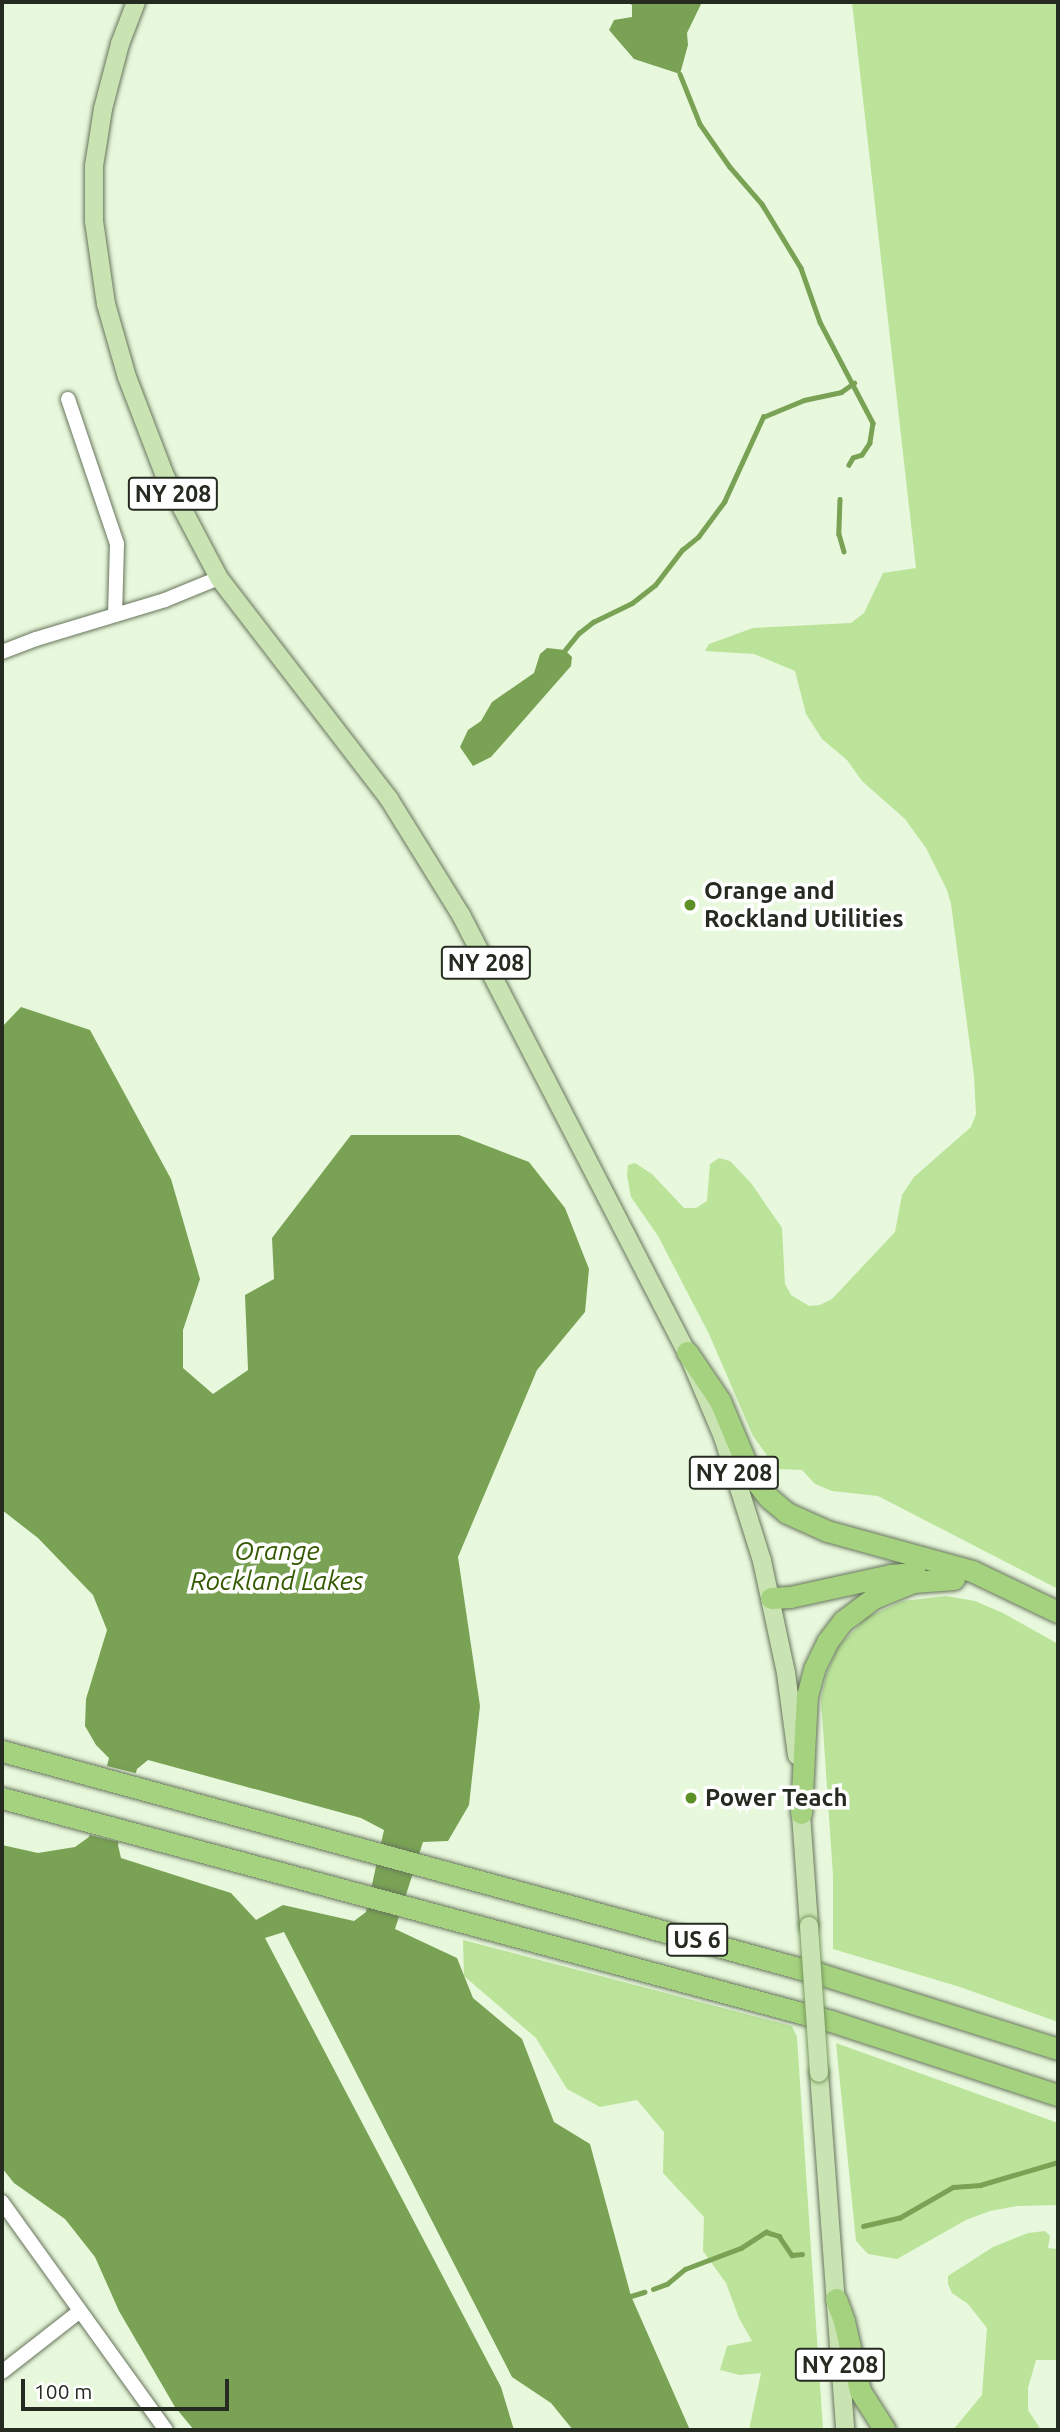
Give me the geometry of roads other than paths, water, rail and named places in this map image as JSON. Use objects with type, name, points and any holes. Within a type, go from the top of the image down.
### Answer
[{"type":"highway","points":[[687,1352],[720,1401],[751,1475],[778,1506],[819,1529],[988,1577],[1058,1612]]},
{"type":"highway","points":[[771,1598],[791,1587],[869,1567],[938,1561]]},
{"type":"highway","points":[[771,1598],[790,1597],[891,1575],[929,1574],[995,1591],[1058,1623]]},
{"type":"highway","points":[[801,1813],[807,1696],[814,1669],[827,1642],[842,1621],[874,1598],[913,1582],[954,1579]]},
{"type":"highway","name":"US 6","points":[[2,1751],[869,1988],[1058,2049]]},
{"type":"highway","name":"US 6","points":[[2,1798],[831,2021],[1056,2095]]},
{"type":"highway","points":[[836,2299],[860,2391],[885,2430]]},
{"type":"main road","name":"NY 208","points":[[136,2],[120,44],[103,109],[94,166],[94,221],[100,279],[127,377],[165,476],[219,578],[389,799],[461,915],[687,1352],[723,1437],[771,1598],[790,1698],[801,1813],[845,2430]]},
{"type":"street","points":[[68,399],[117,544],[115,615]]},
{"type":"street","points":[[2,652],[165,600],[219,578]]},
{"type":"street","points":[[2,2202],[166,2430]]},
{"type":"street","points":[[2,2372],[80,2311]]},
{"type":"water","points":[[627,2],[702,2],[687,33],[688,45],[680,74],[634,59],[609,30],[614,20],[632,17],[632,5]]},
{"type":"water","points":[[547,648],[565,650],[572,657],[571,666],[491,757],[473,766],[460,747],[468,730],[481,721],[492,702],[534,673],[540,654]]},
{"type":"water","name":"Orange Rockland Lakes","points":[[21,1007],[90,1030],[171,1179],[200,1279],[183,1330],[183,1368],[213,1394],[248,1370],[245,1295],[274,1279],[272,1238],[351,1135],[459,1135],[529,1162],[565,1208],[589,1269],[585,1312],[537,1370],[458,1557],[480,1706],[469,1805],[448,1841],[423,1842],[395,1929],[457,1958],[473,1998],[522,2039],[554,2122],[590,2144],[631,2296],[690,2430],[573,2430],[551,2403],[512,2377],[284,1932],[265,1938],[501,2387],[514,2430],[194,2430],[175,2407],[119,2311],[95,2257],[65,2219],[14,2183],[2,2168],[2,1845],[38,1853],[75,1847],[89,1837],[109,1758],[96,1745],[85,1726],[86,1699],[107,1630],[93,1595],[38,1538],[2,1510],[2,1027]],"holes":[[[148,1760],[361,1818],[384,1830],[366,1912],[354,1921],[283,1905],[256,1920],[231,1893],[121,1858],[118,1845],[137,1769]]]},
{"type":"waterway","points":[[680,74],[700,124],[730,167],[762,204],[801,268],[820,322],[873,423],[870,443],[862,455],[853,458],[849,465]]},
{"type":"waterway","points":[[565,650],[579,633],[593,622],[632,603],[655,585],[682,550],[698,537],[724,502],[763,417],[804,400],[841,392],[854,383]]},
{"type":"waterway","points":[[840,499],[839,534],[844,551]]},
{"type":"waterway","points":[[863,2226],[899,2218],[953,2187],[980,2185],[1058,2162]]},
{"type":"waterway","points":[[653,2289],[667,2284],[685,2269],[741,2248],[766,2232],[779,2236],[792,2255],[802,2254]]},
{"type":"waterway","points":[[631,2296],[644,2292]]},
{"type":"place","name":"Orange and Rockland Utilities","points":[[690,905]]},
{"type":"place","name":"Power Teach","points":[[691,1798]]}]
